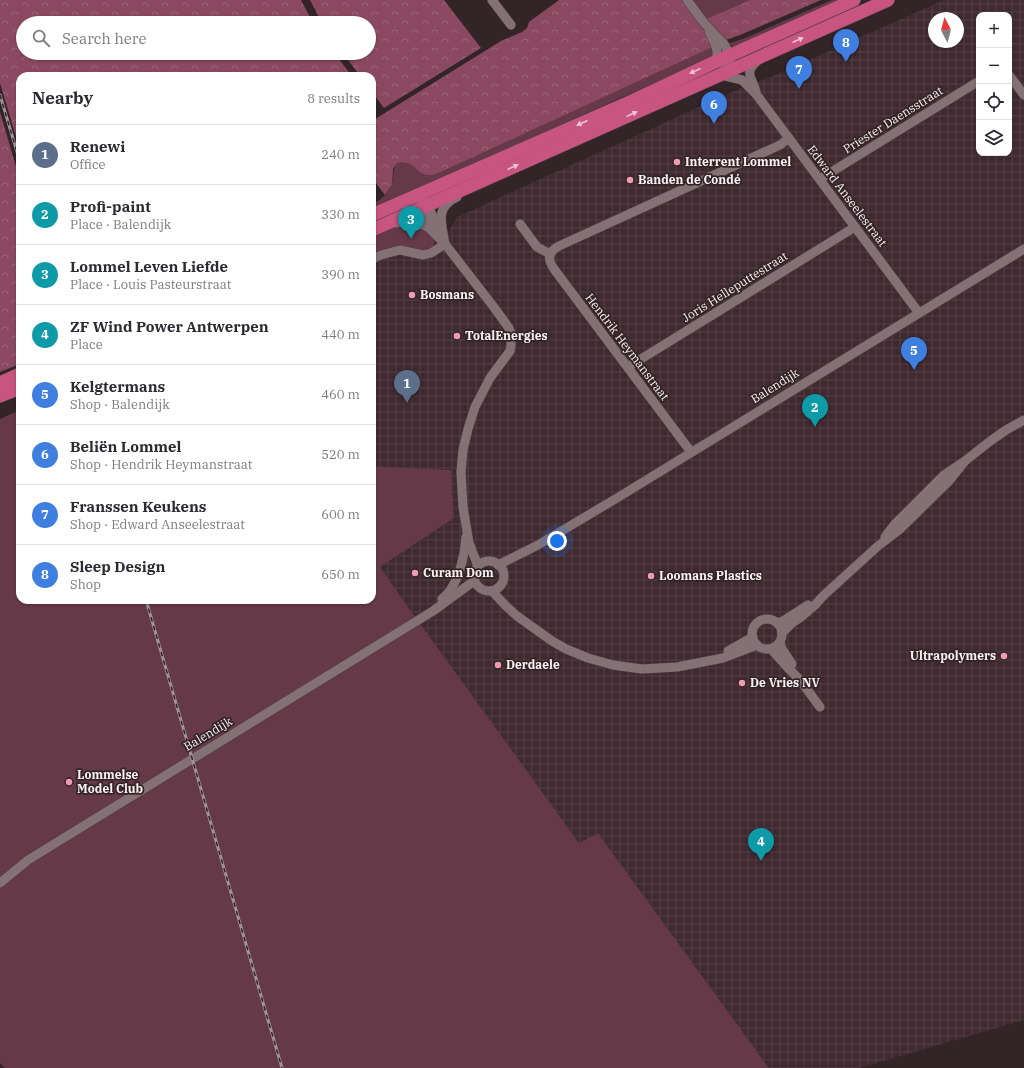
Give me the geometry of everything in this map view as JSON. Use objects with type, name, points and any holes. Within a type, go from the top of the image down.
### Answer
[{"type":"highway","points":[[423,204],[513,154],[715,62],[727,50],[744,49],[854,0]]},
{"type":"highway","points":[[376,225],[423,204],[478,183],[888,0]]},
{"type":"highway","points":[[376,213],[497,159],[513,154]]},
{"type":"highway","points":[[0,383],[16,376]]},
{"type":"highway","points":[[0,396],[16,390]]},
{"type":"street","points":[[492,0],[511,25]]},
{"type":"street","points":[[687,0],[727,50],[730,61],[721,75]]},
{"type":"street","points":[[705,24],[718,53],[715,62]]},
{"type":"street","name":"Edward Anseelestraat","points":[[756,94],[755,87],[749,76],[749,71],[762,56]]},
{"type":"street","name":"Edward Anseelestraat","points":[[721,75],[742,80],[756,94],[919,313]]},
{"type":"street","points":[[1012,79],[1024,95]]},
{"type":"street","name":"Priester Daensstraat","points":[[820,179],[976,83]]},
{"type":"street","points":[[520,224],[538,247],[550,254],[553,249],[558,246],[780,145],[789,138]]},
{"type":"street","points":[[445,244],[441,221],[444,208],[451,200],[462,195],[478,183]]},
{"type":"street","points":[[423,204],[445,244]]},
{"type":"street","points":[[423,204],[424,215],[431,230]]},
{"type":"street","points":[[376,225],[413,221],[431,230],[445,244],[509,328],[512,339],[510,351],[490,378],[479,397],[468,429],[463,450],[461,472],[466,532],[469,543],[482,564]]},
{"type":"street","name":"Joris Helleputtestraat","points":[[628,367],[855,227]]},
{"type":"street","points":[[376,257],[400,250],[423,255],[431,253],[445,244]]},
{"type":"street","name":"Balendijk","points":[[498,565],[538,545],[1024,249]]},
{"type":"street","name":"Hendrik Heymanstraat","points":[[550,254],[550,262],[554,269],[691,452]]},
{"type":"street","points":[[782,633],[792,623],[815,606],[823,596],[878,546],[899,530],[922,503],[949,481],[965,461],[1006,430],[1024,420]]},
{"type":"street","points":[[465,520],[482,564]]},
{"type":"street","points":[[433,611],[451,590],[455,581],[462,560],[466,532]]},
{"type":"street","name":"Balendijk","points":[[503,574],[506,570],[532,552],[538,545]]},
{"type":"street","points":[[490,561],[498,565],[503,574],[502,583],[496,588],[484,591],[476,584],[474,573],[482,564],[490,561]]},
{"type":"street","points":[[433,611],[476,584]]},
{"type":"street","points":[[496,588],[506,606],[541,634],[566,649],[588,658],[627,668],[655,669],[684,665],[715,658],[755,641]]},
{"type":"street","points":[[777,623],[783,621],[823,596]]},
{"type":"street","name":"Balendijk","points":[[0,883],[28,860],[433,611]]},
{"type":"street","points":[[780,643],[771,649],[761,648],[755,641],[754,627],[762,620],[772,620],[777,623],[782,633],[780,643],[782,649],[800,680]]},
{"type":"street","points":[[771,649],[800,680],[820,707]]},
{"type":"shaded area","points":[[691,0],[750,0],[706,19]]},
{"type":"shaded area","points":[[832,0],[844,0],[742,46],[727,44],[745,38]]},
{"type":"shaded area","points":[[944,0],[1024,0],[1024,1020],[859,1068],[769,1068],[598,833],[579,844],[411,611],[380,567],[454,518],[451,470],[376,466],[376,262],[401,253],[437,253],[457,217],[741,88],[771,77]]},
{"type":"shaded area","points":[[713,47],[714,52],[712,57],[376,208],[376,202],[384,196],[391,187],[394,169],[397,163],[409,163],[426,175],[441,172]]},
{"type":"shaded area","points":[[410,225],[430,233],[435,241],[434,245],[430,250],[376,256],[376,235],[396,226]]},
{"type":"shaded area","points":[[16,412],[16,604],[376,604],[376,466],[451,470],[454,518],[380,567],[579,843],[598,833],[769,1068],[5,1068],[0,1063],[0,419]]},
{"type":"green space","points":[[0,0],[301,0],[309,16],[16,16],[16,60],[339,60],[349,72],[16,72],[16,137],[0,83]]},
{"type":"green space","points":[[310,0],[444,0],[481,48],[384,108],[376,97],[376,72],[357,72],[348,60],[376,60],[376,16],[318,16]]},
{"type":"green space","points":[[559,0],[683,0],[699,21],[713,47],[441,172],[426,175],[409,163],[397,163],[393,169],[392,185],[385,195],[376,183],[376,119],[501,41],[522,32],[527,28],[529,22]]},
{"type":"green space","points":[[750,0],[821,0],[723,41],[706,19]]},
{"type":"green space","points":[[0,112],[16,166],[16,366],[0,372]]},
{"type":"railway","points":[[0,95],[16,149]]},
{"type":"railway","points":[[147,604],[282,1068]]},
{"type":"place","name":"Sleep Design","points":[[846,62]]},
{"type":"place","name":"Franssen Keukens","points":[[799,89]]},
{"type":"place","name":"Beliën Lommel","points":[[714,124]]},
{"type":"place","name":"Interrent Lommel","points":[[677,162]]},
{"type":"place","name":"Banden de Condé","points":[[630,180]]},
{"type":"place","name":"Lommel Leven Liefde","points":[[411,239]]},
{"type":"place","name":"Bosmans","points":[[412,295]]},
{"type":"place","name":"TotalEnergies","points":[[457,336]]},
{"type":"place","name":"Kelgtermans","points":[[914,370]]},
{"type":"place","name":"Renewi","points":[[407,403]]},
{"type":"place","name":"Profi-paint","points":[[815,427]]},
{"type":"place","name":"Curam Dom","points":[[415,573]]},
{"type":"place","name":"Loomans Plastics","points":[[651,576]]},
{"type":"place","name":"Ultrapolymers","points":[[1004,656]]},
{"type":"place","name":"Derdaele","points":[[498,665]]},
{"type":"place","name":"De Vries NV","points":[[742,683]]},
{"type":"place","name":"Lommelse Model Club","points":[[69,782]]},
{"type":"place","name":"ZF Wind Power Antwerpen","points":[[761,861]]}]
